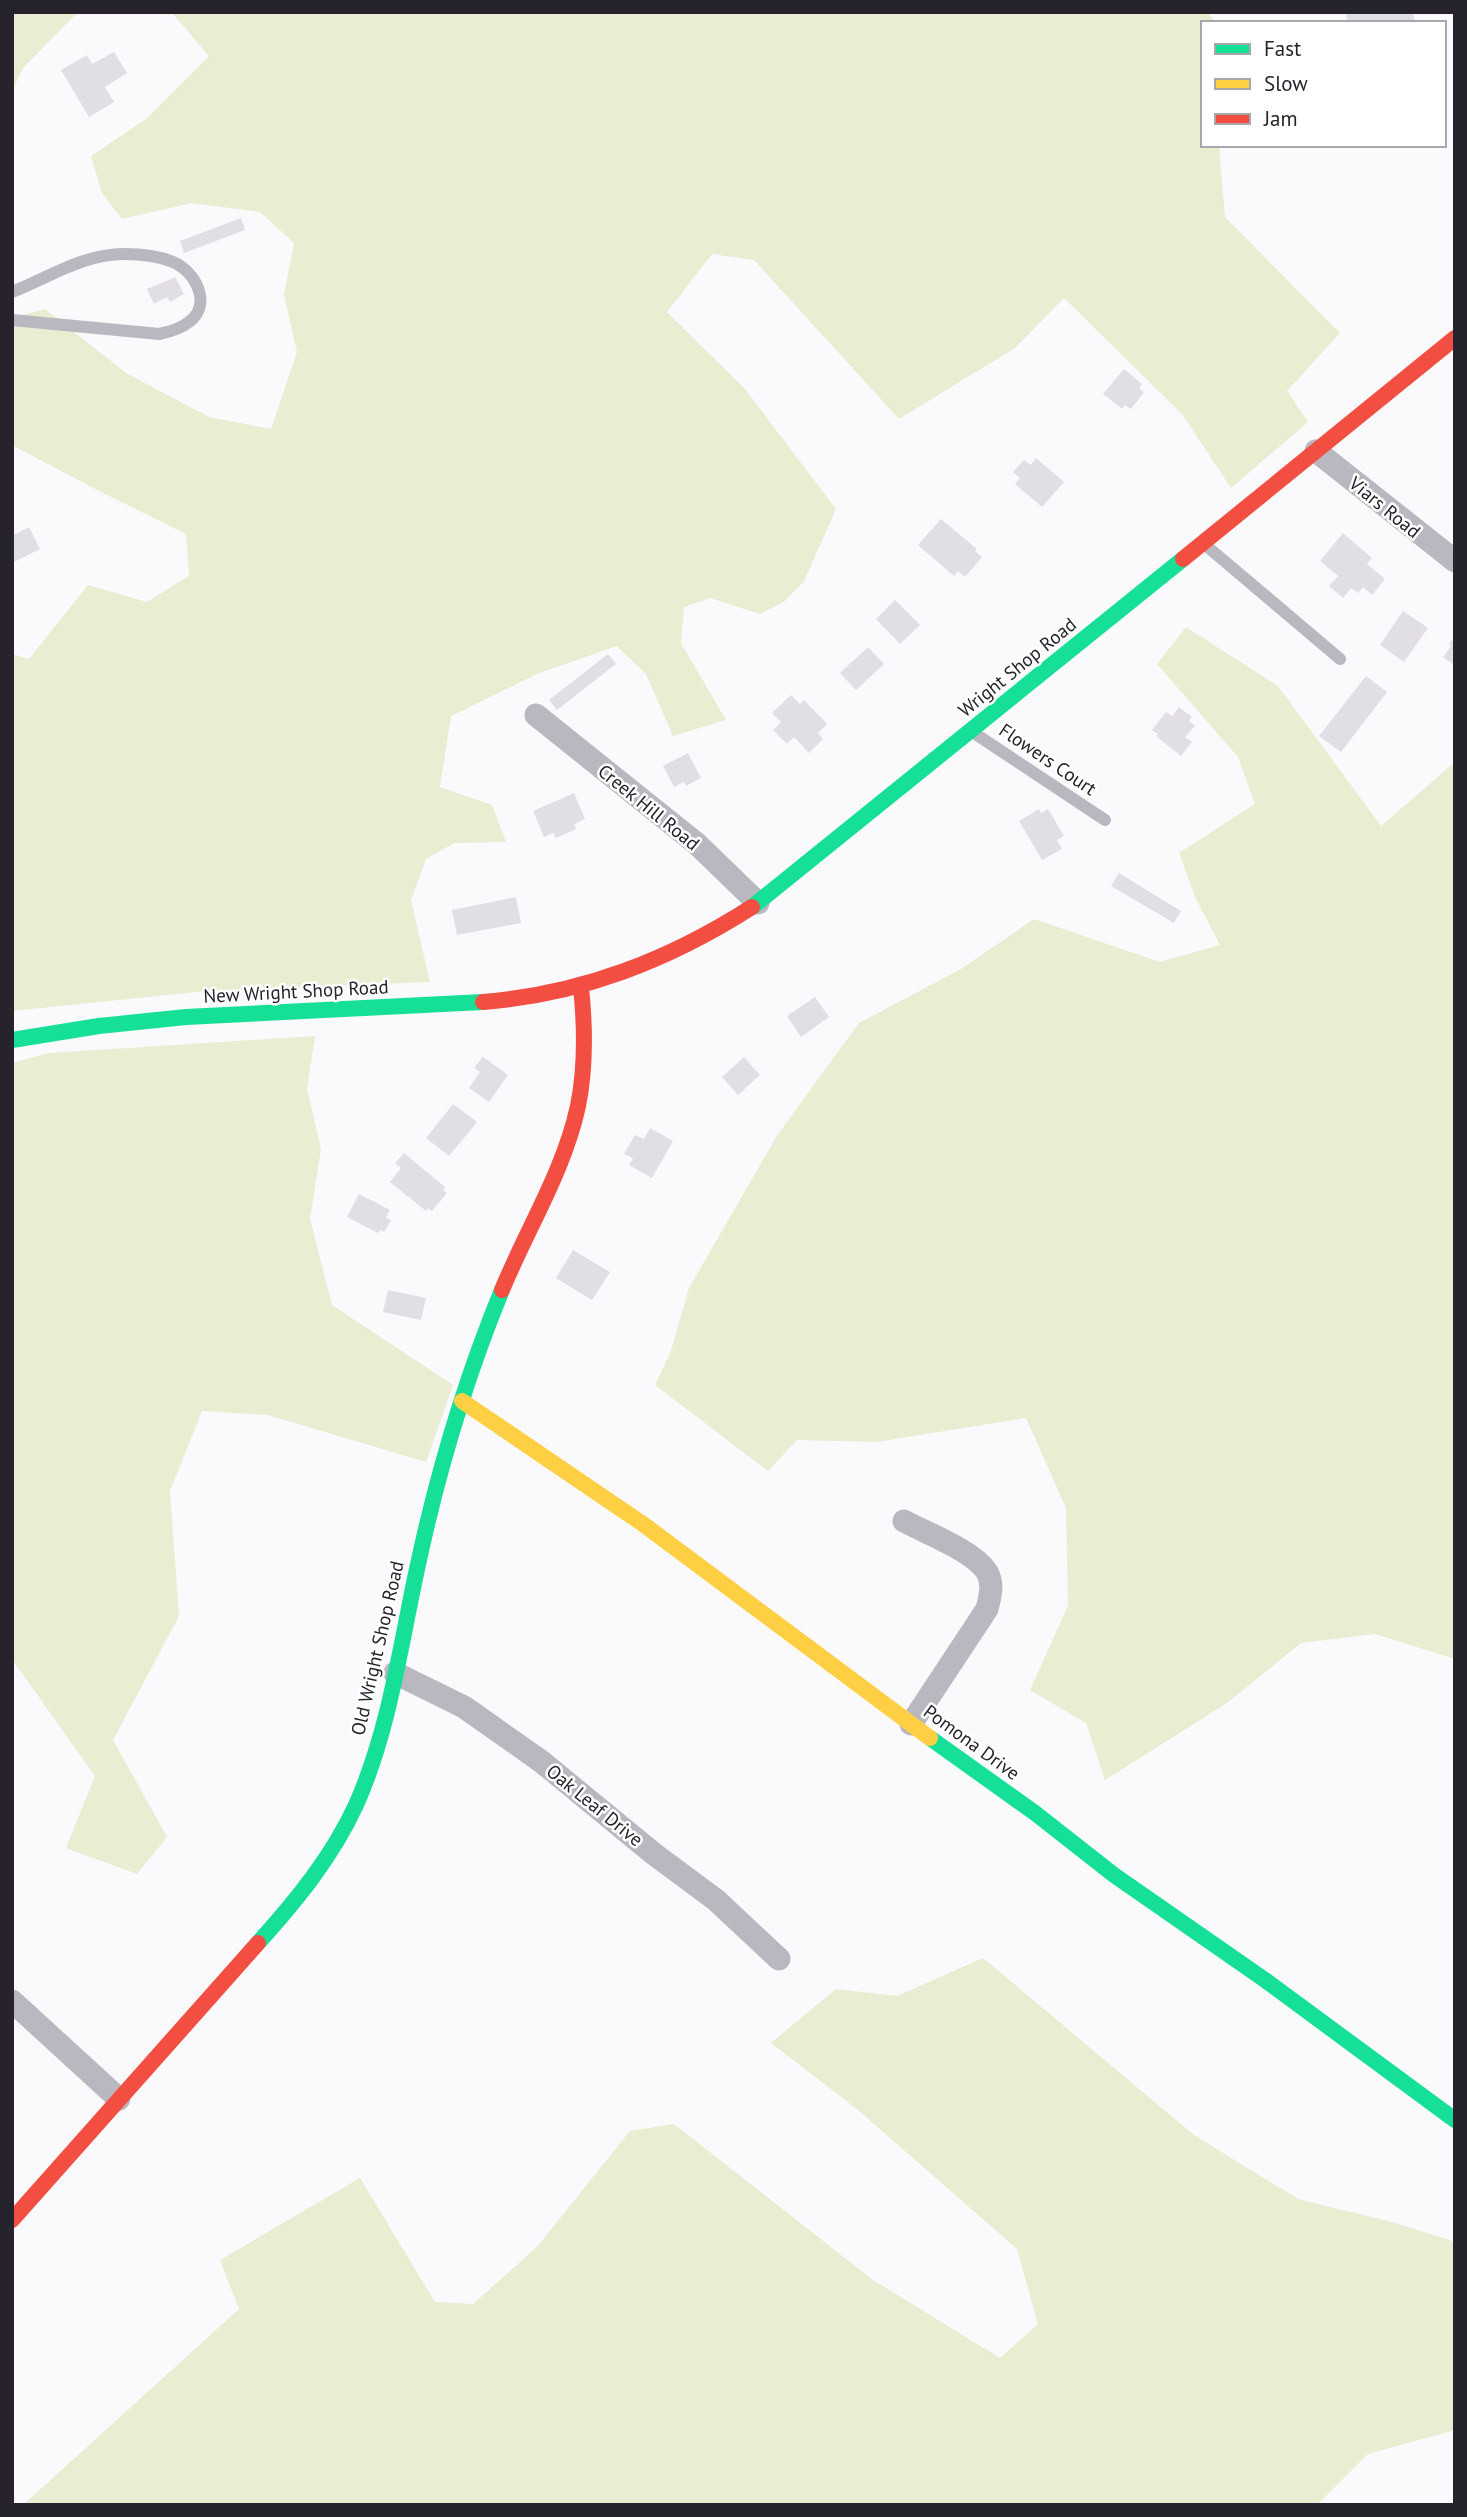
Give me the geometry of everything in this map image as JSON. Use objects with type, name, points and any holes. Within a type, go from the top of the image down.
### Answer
[{"type":"street","name":"Wright Shop Road","points":[[581,987],[632,971],[670,955],[716,931],[758,903],[1455,338]]},
{"type":"street","name":"Viars Road","points":[[1316,451],[1455,561]]},
{"type":"street","name":"Creek Hill Road","points":[[536,715],[697,845],[758,903]]},
{"type":"street","name":"New Wright Shop Road","points":[[12,1040],[149,1020],[497,1001],[581,987]]},
{"type":"street","name":"Old Wright Shop Road","points":[[12,2220],[270,1930],[340,1837],[360,1795],[396,1673],[424,1539],[443,1462],[462,1401],[511,1268],[542,1204],[578,1107],[584,1067],[585,1027],[581,987]]},
{"type":"street","name":"Pomona Drive","points":[[462,1401],[643,1524],[1035,1813],[1114,1875],[1265,1980],[1455,2120]]},
{"type":"street","points":[[904,1521],[976,1559],[988,1573],[992,1591],[987,1609],[911,1724]]},
{"type":"street","name":"Oak Leaf Drive","points":[[396,1673],[464,1707],[542,1762],[654,1854],[716,1900],[779,1959]]},
{"type":"street","points":[[12,2001],[119,2099]]},
{"type":"lane","points":[[12,292],[73,264],[99,256],[125,254],[173,262],[189,273],[199,286],[201,298],[198,311],[190,321],[172,331],[159,334],[12,320]]},
{"type":"lane","points":[[1203,543],[1340,659]]},
{"type":"lane","name":"Flowers Court","points":[[971,731],[1105,820]]},
{"type":"green space","points":[[12,12],[1207,12],[1214,21],[1201,21],[1201,147],[1219,147],[1225,217],[1340,333],[1287,391],[1308,422],[1231,488],[1182,414],[1064,298],[1015,348],[899,419],[754,260],[712,254],[667,312],[745,389],[836,509],[804,581],[785,601],[760,614],[710,598],[684,607],[681,643],[726,720],[673,736],[646,674],[617,646],[537,674],[451,716],[440,787],[492,805],[506,842],[454,843],[426,859],[411,900],[430,982],[206,991],[12,1011],[12,654],[29,659],[88,585],[147,602],[189,576],[186,534],[12,445],[12,318],[45,309],[126,373],[209,417],[271,429],[297,352],[284,295],[294,243],[260,212],[191,203],[122,219],[102,193],[91,156],[146,119],[209,56],[172,13],[77,13],[23,68],[12,91]]},
{"type":"green space","points":[[1186,627],[1278,686],[1381,826],[1455,762],[1455,1659],[1375,1634],[1301,1643],[1227,1703],[1105,1780],[1086,1723],[1030,1690],[1068,1606],[1066,1508],[1026,1418],[876,1442],[797,1440],[768,1471],[655,1385],[671,1351],[689,1288],[778,1134],[859,1023],[961,969],[1034,919],[1160,962],[1220,945],[1196,899],[1179,853],[1255,804],[1238,757],[1157,664]]},
{"type":"green space","points":[[315,1036],[307,1089],[321,1149],[310,1219],[332,1305],[453,1385],[426,1462],[268,1415],[202,1411],[170,1491],[179,1616],[113,1740],[167,1837],[137,1874],[66,1848],[95,1776],[12,1659],[12,1063],[50,1053]]},
{"type":"green space","points":[[983,1958],[1194,2135],[1298,2199],[1396,2223],[1455,2242],[1455,2430],[1368,2454],[1317,2505],[23,2505],[239,2309],[220,2260],[360,2178],[435,2302],[473,2304],[537,2247],[630,2131],[674,2124],[873,2280],[1000,2358],[1038,2324],[1017,2249],[858,2110],[771,2043],[836,1989],[897,1996]]},
{"type":"building","points":[[1346,12],[1413,12],[1415,21],[1347,21]]},
{"type":"building","points":[[114,52],[127,73],[105,87],[114,102],[89,117],[61,70],[87,55],[92,64]]},
{"type":"building","points":[[241,218],[245,230],[184,253],[180,241]]},
{"type":"building","points":[[175,277],[184,294],[170,302],[167,297],[154,304],[147,289]]},
{"type":"building","points":[[1124,369],[1142,384],[1139,388],[1144,392],[1131,409],[1125,405],[1122,409],[1103,394]]},
{"type":"building","points":[[1036,458],[1064,482],[1042,507],[1015,484],[1020,478],[1013,472],[1024,460],[1031,465]]},
{"type":"building","points":[[941,519],[977,549],[975,551],[982,557],[965,577],[958,571],[954,576],[918,545]]},
{"type":"building","points":[[29,527],[40,549],[12,563],[12,536]]},
{"type":"building","points":[[1343,533],[1372,558],[1367,564],[1385,579],[1372,595],[1363,587],[1358,593],[1351,588],[1343,598],[1329,586],[1338,576],[1320,561]]},
{"type":"building","points":[[895,600],[920,625],[900,644],[876,619]]},
{"type":"building","points":[[1403,611],[1428,628],[1404,662],[1380,645]]},
{"type":"building","points":[[1455,636],[1455,661],[1453,664],[1443,657]]},
{"type":"building","points":[[868,647],[884,664],[856,690],[840,673]]},
{"type":"building","points":[[608,654],[616,664],[557,710],[549,700]]},
{"type":"building","points":[[1366,676],[1387,692],[1341,752],[1319,736]]},
{"type":"building","points":[[791,695],[800,704],[804,700],[827,724],[818,733],[823,739],[809,753],[794,737],[787,744],[773,730],[781,722],[772,713]]},
{"type":"building","points":[[1179,707],[1192,717],[1189,721],[1195,726],[1185,737],[1192,742],[1181,756],[1152,730],[1166,712],[1172,716]]},
{"type":"building","points":[[688,753],[701,778],[686,786],[684,782],[674,787],[663,766]]},
{"type":"building","points":[[574,793],[585,819],[574,824],[576,829],[556,838],[553,833],[544,837],[533,811]]},
{"type":"building","points":[[1039,809],[1041,813],[1048,809],[1064,836],[1057,840],[1062,849],[1042,860],[1019,821]]},
{"type":"building","points":[[1119,873],[1181,911],[1174,923],[1111,886]]},
{"type":"building","points":[[516,897],[521,923],[457,935],[452,910]]},
{"type":"building","points":[[815,997],[829,1017],[801,1037],[787,1016]]},
{"type":"building","points":[[483,1057],[508,1075],[489,1102],[469,1088],[480,1072],[474,1068]]},
{"type":"building","points":[[744,1057],[760,1075],[738,1095],[722,1077]]},
{"type":"building","points":[[453,1104],[477,1122],[449,1156],[426,1138]]},
{"type":"building","points":[[650,1128],[673,1141],[652,1178],[629,1165],[633,1158],[624,1154],[635,1135],[644,1139]]},
{"type":"building","points":[[404,1153],[445,1187],[443,1190],[447,1193],[432,1211],[428,1208],[426,1211],[390,1182],[401,1168],[395,1163]]},
{"type":"building","points":[[359,1194],[390,1210],[386,1218],[391,1220],[384,1232],[380,1230],[378,1233],[347,1217]]},
{"type":"building","points":[[573,1250],[610,1272],[592,1300],[556,1278]]},
{"type":"building","points":[[388,1290],[426,1298],[421,1320],[383,1312]]},
{"type":"traffic: fast","points":[[752,907],[1183,559]]},
{"type":"traffic: fast","points":[[12,1040],[99,1026],[186,1017],[483,1002]]},
{"type":"traffic: fast","points":[[258,1943],[299,1895],[336,1843],[367,1777],[385,1719],[443,1463],[464,1393],[502,1290]]},
{"type":"traffic: fast","points":[[930,1738],[1035,1813],[1114,1875],[1265,1980],[1455,2120]]},
{"type":"traffic: slow","points":[[462,1401],[643,1524],[930,1738]]},
{"type":"traffic: jam","points":[[1183,559],[1455,338]]},
{"type":"traffic: jam","points":[[483,1002],[555,991],[624,971],[689,943],[752,907]]},
{"type":"traffic: jam","points":[[502,1290],[554,1177],[572,1130],[581,1091],[584,1061],[581,987]]},
{"type":"traffic: jam","points":[[12,2220],[258,1943]]}]
